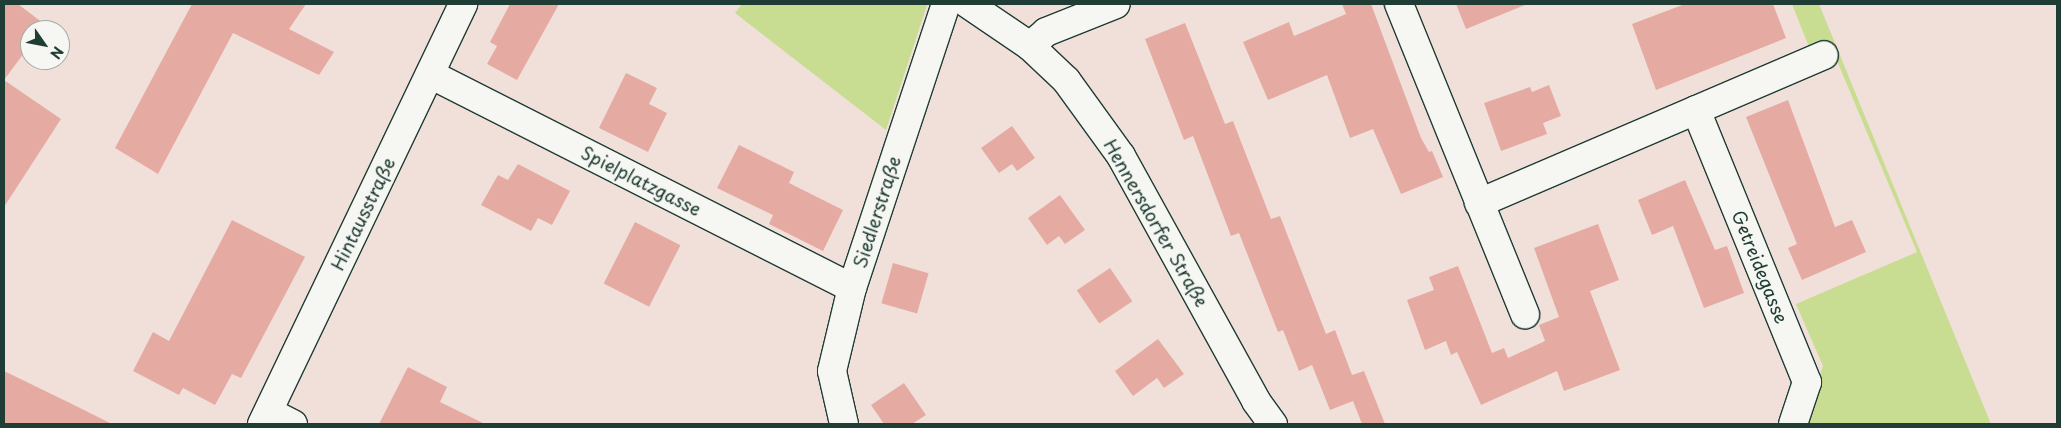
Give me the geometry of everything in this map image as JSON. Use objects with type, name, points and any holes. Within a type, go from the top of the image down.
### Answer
[{"type":"street","name":"Hintausstraße","points":[[265,418],[463,4]]},
{"type":"street","name":"Siedlerstraße","points":[[844,424],[832,372],[852,288],[946,4]]},
{"type":"street","name":"Hennersdorfer Straße","points":[[968,4],[1030,46],[1066,80],[1121,156],[1256,402],[1273,424]]},
{"type":"street","points":[[1030,46],[1046,32],[1116,4]]},
{"type":"street","points":[[1398,4],[1524,314]]},
{"type":"street","points":[[1480,203],[1824,55]]},
{"type":"street","name":"Spielplatzgasse","points":[[430,74],[852,288]]},
{"type":"street","name":"Getreidegasse","points":[[1696,110],[1807,382],[1793,424]]},
{"type":"street","points":[[265,418],[293,424]]},
{"type":"green space","points":[[742,4],[927,5],[886,130],[735,13]]},
{"type":"green space","points":[[1792,4],[1819,4],[1991,424],[1804,424],[1823,366],[1796,304],[1917,252],[1830,44],[1811,52]]},
{"type":"building","points":[[4,4],[18,4],[39,20],[20,20],[20,58],[4,80]]},
{"type":"building","points":[[192,4],[306,4],[289,29],[334,52],[319,75],[233,33],[158,174],[115,148]]},
{"type":"building","points":[[510,4],[559,4],[517,80],[487,64],[497,46],[490,42]]},
{"type":"building","points":[[1342,4],[1371,4],[1421,138],[1429,152],[1432,151],[1443,177],[1401,194],[1373,129],[1350,138],[1327,75],[1268,100],[1243,42],[1289,22],[1294,36],[1346,14]]},
{"type":"building","points":[[1456,4],[1525,4],[1525,5],[1466,29]]},
{"type":"building","points":[[1685,4],[1773,4],[1786,38],[1656,90],[1632,24]]},
{"type":"building","points":[[1185,23],[1225,124],[1233,121],[1271,219],[1280,216],[1326,334],[1335,330],[1352,375],[1364,371],[1385,424],[1362,424],[1353,401],[1330,410],[1312,365],[1299,371],[1283,330],[1278,332],[1239,233],[1231,236],[1193,136],[1184,140],[1145,39]]},
{"type":"building","points":[[626,73],[657,88],[649,104],[667,113],[648,152],[599,128]]},
{"type":"building","points":[[4,80],[61,119],[4,207]]},
{"type":"building","points":[[1549,85],[1561,116],[1543,123],[1547,134],[1501,151],[1484,103],[1530,87],[1532,92]]},
{"type":"building","points":[[1788,100],[1835,227],[1852,220],[1866,252],[1802,280],[1788,248],[1797,244],[1746,117]]},
{"type":"building","points":[[1012,126],[1035,158],[1017,171],[1012,164],[999,173],[981,148]]},
{"type":"building","points":[[739,145],[794,172],[789,183],[843,210],[823,251],[769,224],[773,215],[717,188]]},
{"type":"building","points":[[518,164],[570,191],[552,225],[538,218],[531,231],[481,205],[498,175],[508,180]]},
{"type":"building","points":[[1685,180],[1715,250],[1727,246],[1744,293],[1704,308],[1673,226],[1652,235],[1638,200]]},
{"type":"building","points":[[1060,195],[1085,230],[1065,244],[1059,236],[1047,245],[1028,218]]},
{"type":"building","points":[[232,220],[305,257],[241,378],[232,374],[215,405],[183,388],[179,395],[133,371],[153,332],[169,341]]},
{"type":"building","points":[[635,222],[680,245],[649,307],[604,283]]},
{"type":"building","points":[[1598,224],[1619,280],[1590,291],[1620,370],[1564,391],[1557,371],[1481,405],[1457,352],[1451,355],[1446,341],[1425,350],[1407,300],[1434,290],[1429,277],[1458,266],[1492,353],[1504,348],[1508,358],[1545,341],[1539,325],[1559,317],[1534,248]]},
{"type":"building","points":[[893,263],[929,273],[917,314],[881,303]]},
{"type":"building","points":[[1110,268],[1132,301],[1099,324],[1077,290]]},
{"type":"building","points":[[1158,339],[1184,374],[1164,388],[1157,378],[1133,396],[1115,371]]},
{"type":"building","points":[[408,367],[447,387],[440,402],[485,424],[379,424]]},
{"type":"building","points":[[4,371],[72,404],[112,424],[4,424]]},
{"type":"building","points":[[904,383],[926,415],[912,424],[884,424],[871,405]]}]
